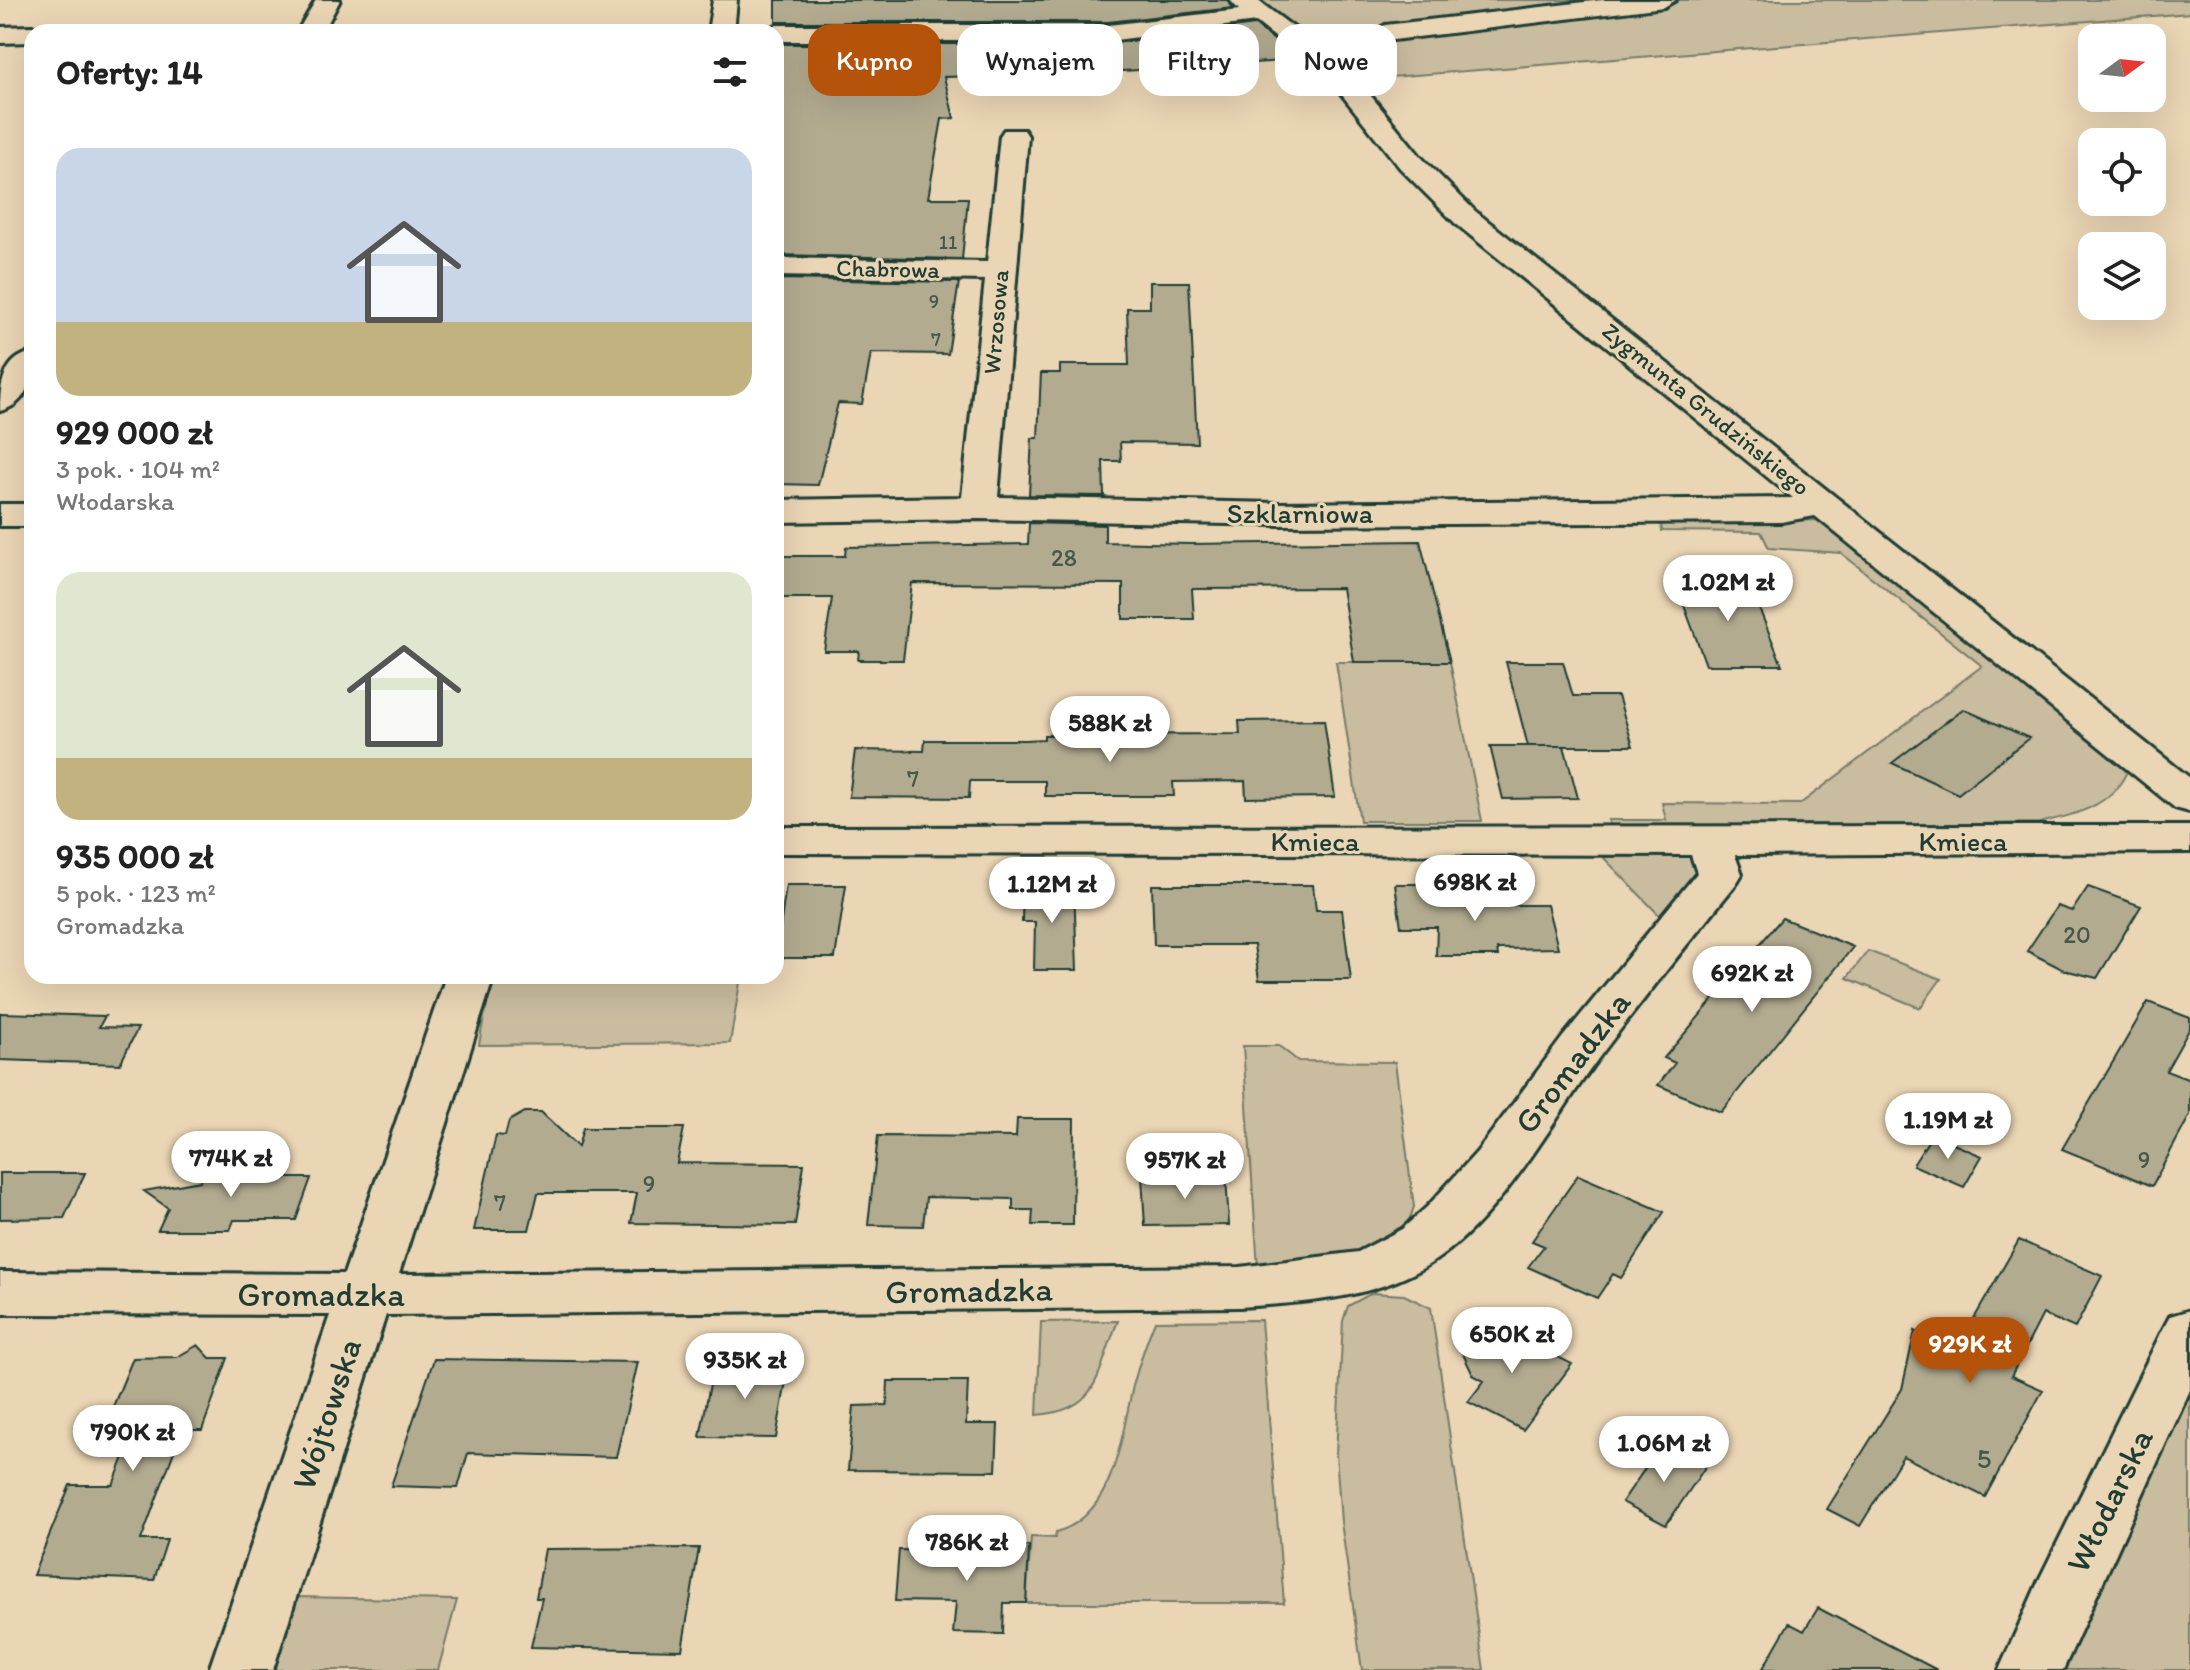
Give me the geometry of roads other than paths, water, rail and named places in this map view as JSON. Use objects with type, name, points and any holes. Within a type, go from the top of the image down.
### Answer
[{"type":"street","points":[[316,24],[328,0]]},
{"type":"street","points":[[722,24],[725,0]]},
{"type":"street","points":[[1397,31],[1554,6],[1664,0]]},
{"type":"street","points":[[784,33],[1115,33],[1252,7]]},
{"type":"street","name":"Zygmunta Grudzińskiego","points":[[1252,7],[1340,75],[1410,162],[1465,217],[2190,799]]},
{"type":"street","points":[[0,35],[24,34]]},
{"type":"street","name":"Wrzosowa","points":[[979,508],[1014,136]]},
{"type":"street","name":"Chabrowa","points":[[784,267],[1001,271]]},
{"type":"street","points":[[0,401],[24,372]]},
{"type":"street","name":"Szklarniowa","points":[[784,511],[979,508],[1277,514],[1767,512],[1824,504]]},
{"type":"street","points":[[0,515],[24,515]]},
{"type":"street","name":"Kmieca","points":[[784,840],[1708,842],[2190,839]]},
{"type":"street","name":"Gromadzka","points":[[0,1293],[365,1295],[1240,1287],[1358,1272],[1394,1259],[1428,1240],[1462,1205],[1604,1017],[1720,874],[1708,842]]},
{"type":"street","name":"Wójtowska","points":[[241,1670],[467,984]]},
{"type":"street","name":"Włodarska","points":[[2031,1670],[2070,1580],[2190,1331]]}]
